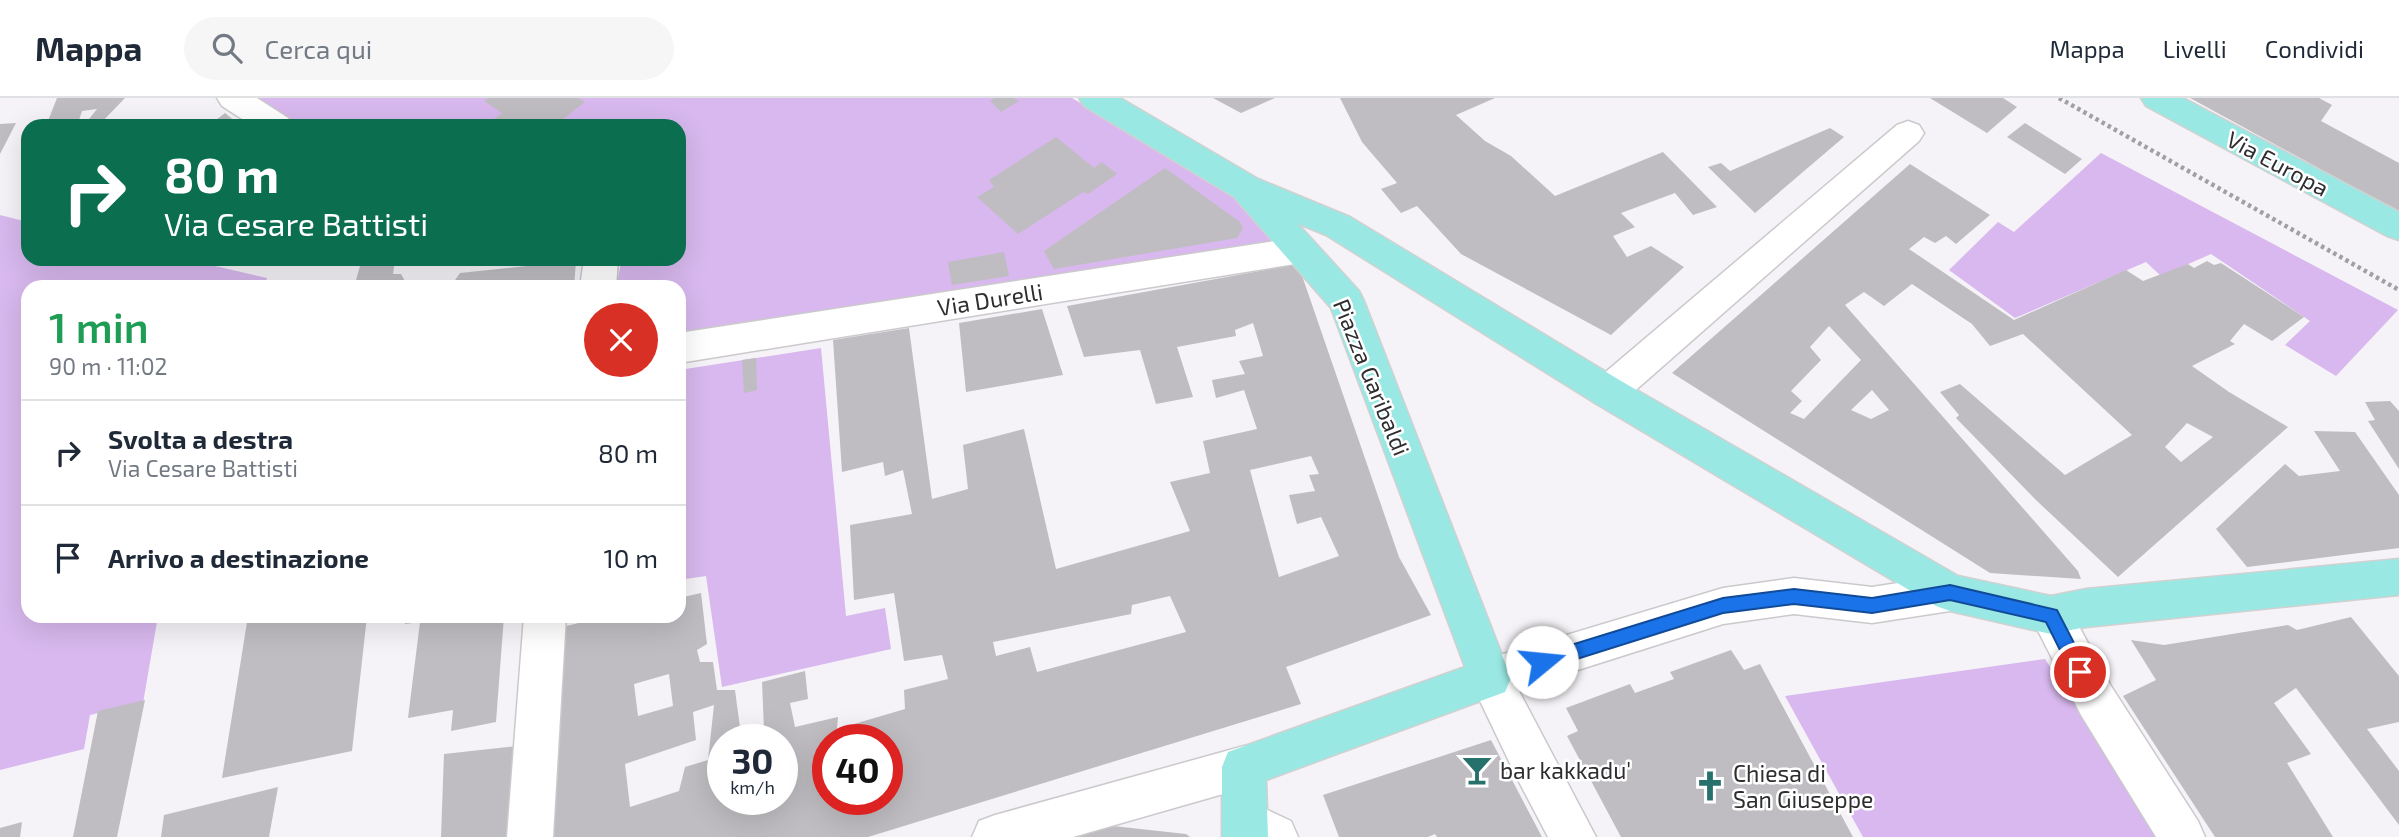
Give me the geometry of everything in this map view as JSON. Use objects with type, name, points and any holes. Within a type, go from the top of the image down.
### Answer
[{"type":"main road","name":"Piazza Garibaldi","points":[[1095,98],[1246,188],[1346,301],[1490,678]]},
{"type":"main road","name":"Via Europa","points":[[2157,98],[2399,227]]},
{"type":"main road","points":[[1246,188],[1339,226],[1608,392],[1950,593],[2051,615],[2086,608],[2399,577]]},
{"type":"main road","points":[[1255,832],[1244,767],[1490,678]]},
{"type":"street","points":[[233,98],[266,119]]},
{"type":"street","points":[[1608,392],[1908,133]]},
{"type":"street","name":"Via Durelli","points":[[686,347],[1301,250]]},
{"type":"street","points":[[1573,837],[1532,763],[1490,678],[1723,606],[1794,596],[1872,606],[1950,593]]},
{"type":"street","points":[[2051,615],[2067,650],[2118,738],[2182,837]]},
{"type":"street","points":[[530,837],[545,623]]},
{"type":"street","points":[[995,837],[1244,767]]},
{"type":"path","points":[[2059,98],[2399,290]]},
{"type":"shaded area","points":[[254,98],[1072,98],[1230,192],[1279,244],[686,335],[686,280],[618,280],[620,266],[686,266],[686,119],[287,119]]},
{"type":"shaded area","points":[[2101,153],[2398,310],[2336,376],[2285,345],[2310,321],[2211,254],[2161,276],[2146,262],[2015,318],[1949,270],[1998,222],[2014,232]]},
{"type":"shaded area","points":[[0,215],[21,220],[21,266],[215,266],[267,278],[21,280],[21,623],[157,623],[143,703],[90,715],[84,749],[0,770]]},
{"type":"shaded area","points":[[821,348],[846,616],[885,608],[891,649],[722,687],[706,576],[686,579],[686,369]]},
{"type":"shaded area","points":[[2045,659],[2161,837],[1863,837],[1785,696]]},
{"type":"building","points":[[57,98],[125,98],[105,119],[89,119],[97,109],[82,111],[79,119],[49,119]]},
{"type":"building","points":[[488,98],[578,98],[585,102],[563,119],[494,119],[502,113],[484,101]]},
{"type":"building","points":[[995,98],[1014,98],[1019,101],[1001,112],[990,101]]},
{"type":"building","points":[[1213,98],[1275,98],[1241,113]]},
{"type":"building","points":[[1340,98],[1495,98],[1456,115],[1485,141],[1511,156],[1555,196],[1663,152],[1717,207],[1693,215],[1675,193],[1621,213],[1635,227],[1613,236],[1627,257],[1651,246],[1684,267],[1611,335],[1461,254],[1417,206],[1401,213],[1381,189],[1397,183],[1362,142]]},
{"type":"building","points":[[1930,98],[2003,98],[2017,107],[1987,133]]},
{"type":"building","points":[[2190,98],[2319,98],[2332,105],[2321,121],[2399,163],[2399,212]]},
{"type":"building","points":[[225,113],[232,119],[217,119]]},
{"type":"building","points":[[16,123],[0,154],[0,124]]},
{"type":"building","points":[[2025,123],[2082,159],[2065,174],[2007,137]]},
{"type":"building","points":[[1830,128],[1844,137],[1755,213],[1708,167],[1721,163],[1730,171]]},
{"type":"building","points":[[1056,137],[1094,168],[1102,162],[1117,174],[1088,194],[1083,192],[1018,234],[977,197],[994,187],[989,180]]},
{"type":"building","points":[[1910,164],[1990,215],[1956,244],[1946,236],[1935,243],[1924,237],[1909,249],[2014,320],[2126,270],[2143,281],[2188,264],[2194,268],[2207,261],[2214,265],[2221,263],[2304,317],[2272,341],[2244,324],[2230,341],[2235,344],[2192,366],[2229,392],[2288,427],[2118,577],[2037,501],[1956,418],[1959,415],[1940,392],[1960,384],[2065,475],[2132,435],[2023,334],[1990,346],[1972,324],[1912,284],[1884,306],[1864,292],[1845,305],[2078,571],[2081,579],[1990,573],[1672,373]],"holes":[[[1829,326],[1861,360],[1804,419],[1790,413],[1802,401],[1791,391],[1821,360],[1810,347]],[[1872,390],[1889,410],[1871,419],[1851,410]],[[2187,423],[2213,437],[2181,462],[2165,447]]]},
{"type":"building","points":[[1165,168],[1240,222],[1243,228],[1237,238],[1054,269],[1044,251]]},
{"type":"building","points":[[1004,252],[1009,276],[952,285],[948,262]]},
{"type":"building","points":[[1298,264],[1399,557],[1431,615],[1286,667],[1301,704],[868,837],[552,837],[558,628],[579,623],[686,623],[686,596],[701,593],[707,644],[697,650],[700,662],[713,662],[717,690],[735,690],[740,724],[712,724],[714,705],[693,712],[696,740],[625,764],[630,807],[679,791],[685,767],[707,760],[707,815],[798,815],[798,726],[838,717],[837,724],[812,724],[812,815],[903,815],[903,724],[854,724],[905,709],[904,690],[948,679],[942,655],[904,661],[894,593],[854,600],[850,525],[912,514],[903,470],[885,476],[883,462],[842,472],[833,340],[909,328],[932,499],[968,489],[963,445],[1024,429],[1056,569],[1190,531],[1170,482],[1210,473],[1203,441],[1257,429],[1244,390],[1216,398],[1212,380],[1245,374],[1239,361],[1263,356],[1253,323],[1235,330],[1236,336],[1177,347],[1193,397],[1156,404],[1140,350],[1084,357],[1067,306]],"holes":[[[1311,456],[1319,474],[1309,475],[1315,491],[1289,495],[1297,524],[1321,517],[1339,556],[1279,577],[1250,470]],[[1170,596],[1186,632],[1037,672],[1030,647],[996,656],[993,642],[1131,614],[1132,605]],[[669,674],[673,706],[638,716],[634,684]]]},
{"type":"building","points":[[360,266],[394,266],[393,274],[401,274],[404,280],[356,280]]},
{"type":"building","points":[[528,266],[576,266],[575,280],[455,280],[460,273]]},
{"type":"building","points":[[1042,309],[1063,375],[966,392],[959,323]]},
{"type":"building","points":[[756,358],[757,390],[744,393],[742,360]]},
{"type":"building","points":[[2390,401],[2399,411],[2399,469],[2368,421],[2375,420],[2365,402]]},
{"type":"building","points":[[2314,431],[2355,432],[2399,495],[2399,548],[2247,567],[2216,529],[2285,464],[2299,476],[2340,471]]},
{"type":"building","points":[[2351,617],[2399,676],[2399,722],[2367,729],[2399,771],[2399,825],[2296,688],[2274,703],[2311,754],[2287,763],[2333,837],[2215,837],[2123,696],[2156,680],[2131,640],[2164,645],[2288,625],[2297,630]]},
{"type":"building","points":[[247,623],[366,623],[352,751],[222,778]]},
{"type":"building","points":[[420,623],[503,623],[496,722],[451,731],[453,710],[408,718]]},
{"type":"building","name":"Chiesa di San Giuseppe","points":[[1731,650],[1744,670],[1760,664],[1853,837],[1621,837],[1567,736],[1578,731],[1566,708],[1630,684],[1635,693],[1674,679],[1670,672]]},
{"type":"building","points":[[805,671],[808,699],[790,703],[794,724],[764,724],[762,682]]},
{"type":"building","points":[[145,700],[117,837],[73,837],[98,711]]},
{"type":"building","points":[[1491,740],[1542,837],[1437,837],[1435,834],[1428,837],[1339,837],[1323,795]]},
{"type":"building","points":[[526,745],[519,837],[441,837],[444,754]]},
{"type":"building","points":[[278,787],[269,837],[161,837],[164,815]]},
{"type":"building","points":[[22,822],[20,837],[0,837],[0,828]]},
{"type":"building","points":[[1104,825],[1186,834],[1190,837],[1050,837]]},
{"type":"place","name":"bar kakkadu'","points":[[1477,770]]},
{"type":"place","name":"Chiesa di San Giuseppe","points":[[1710,786]]},
{"type":"route","points":[[1542,662],[1723,606],[1794,596],[1872,606],[1950,593],[2051,615],[2080,672]]}]
